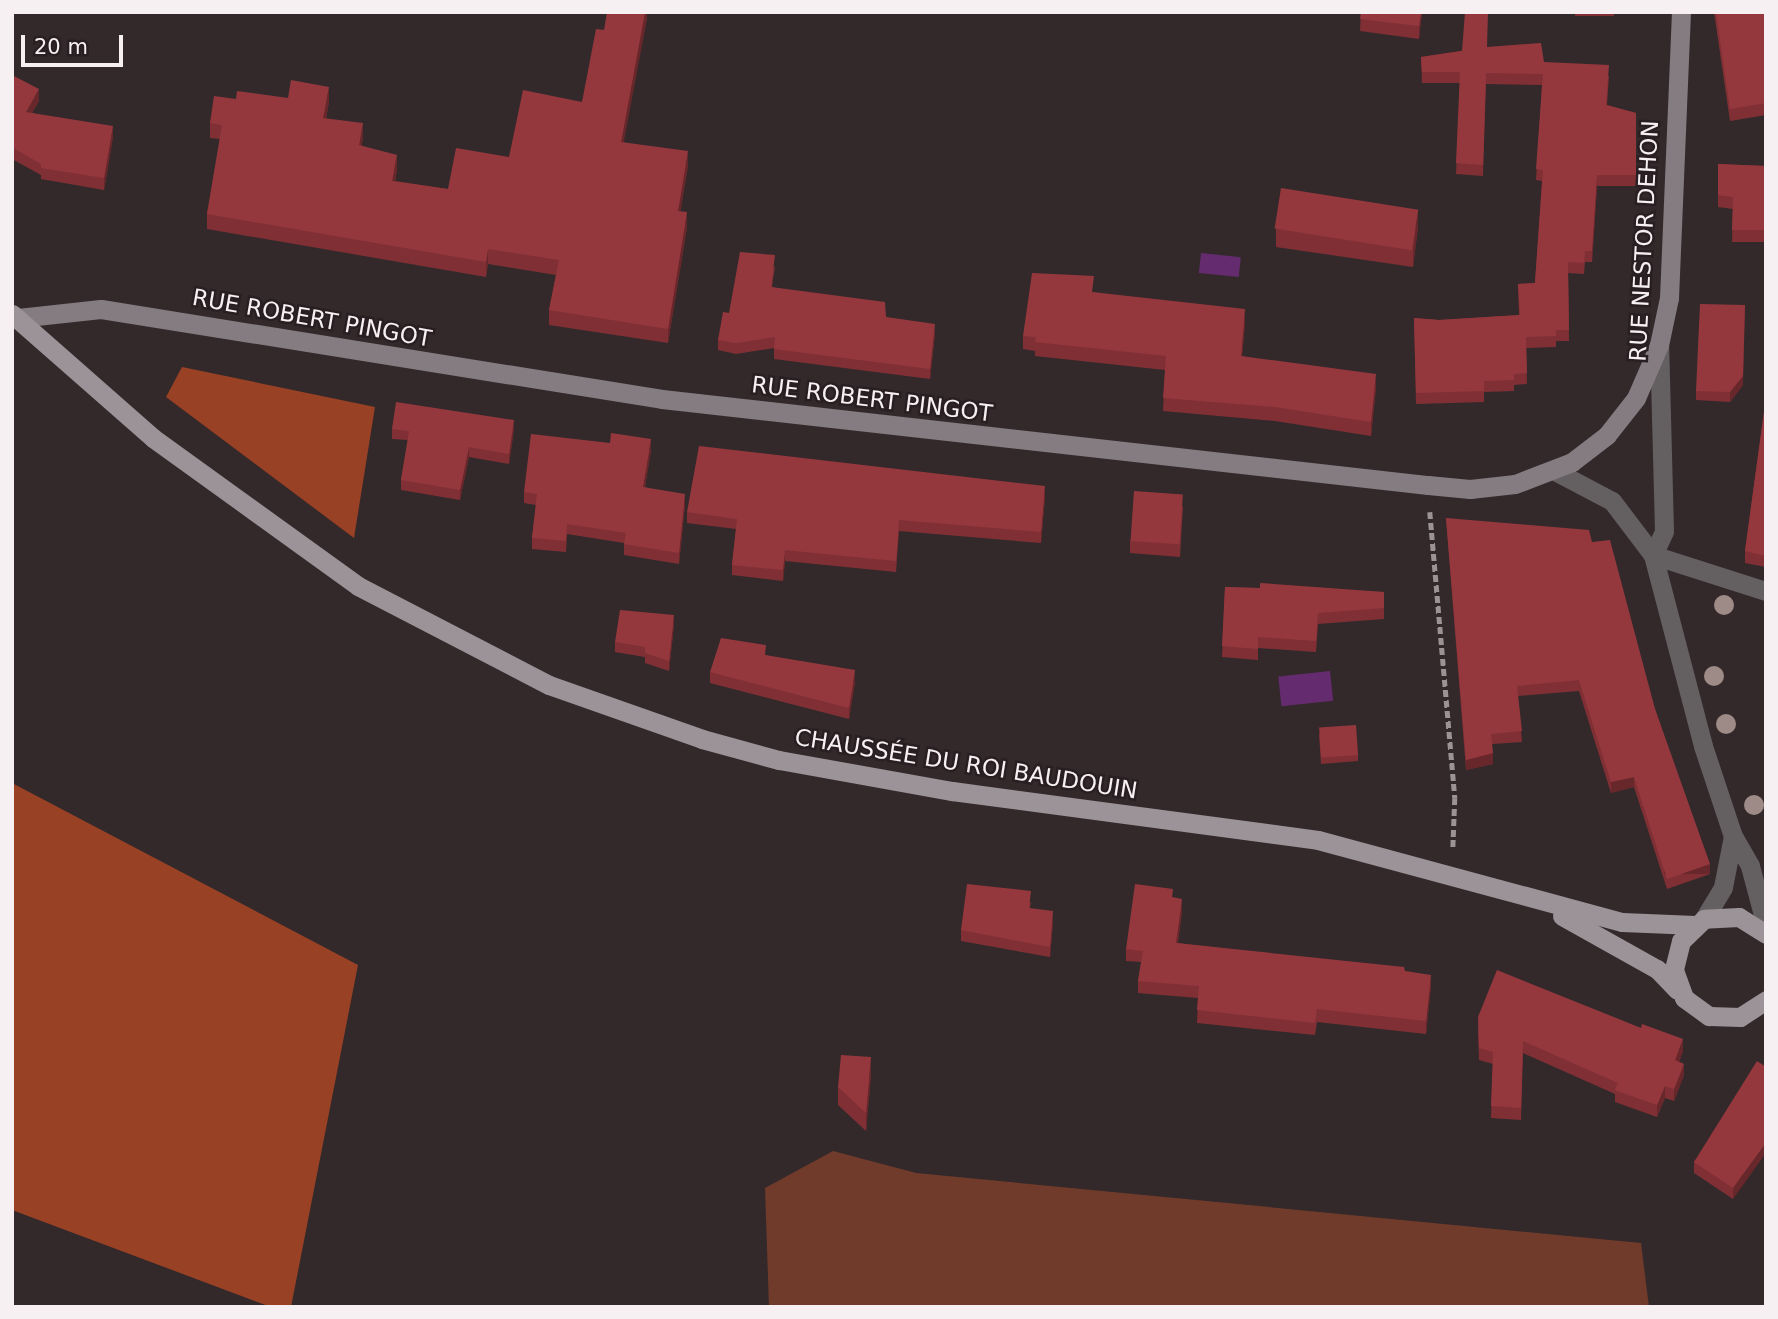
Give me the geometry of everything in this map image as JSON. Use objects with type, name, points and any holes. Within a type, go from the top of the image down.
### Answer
[{"type":"main road","name":"RUE NESTOR DEHON","points":[[1659,345],[1669,298],[1681,12]]},
{"type":"main road","name":"RUE ROBERT PINGOT","points":[[15,316],[101,309],[662,399],[1428,485],[1492,488],[1555,471],[1592,449],[1624,417],[1659,345]]},
{"type":"main road","name":"CHAUSSÉE DU ROI BAUDOUIN","points":[[15,316],[153,438],[347,578],[477,652],[549,685],[702,738],[779,760],[940,789],[1318,840],[1447,873],[1530,900],[1622,922],[1699,922],[1740,917],[1766,934]]},
{"type":"main road","name":"CHAUSSÉE DU ROI BAUDOUIN","points":[[1530,900],[1657,969],[1684,998],[1709,1016],[1740,1017]]},
{"type":"main road","points":[[1684,998],[1675,981],[1674,960],[1681,941],[1699,922]]},
{"type":"main road","points":[[1740,1017],[1766,1000]]},
{"type":"main road","points":[[1740,1017],[1766,1021]]},
{"type":"street","name":"RUE NESTOR DEHON","points":[[1653,555],[1664,531],[1659,345]]},
{"type":"street","points":[[1555,471],[1612,501],[1653,555],[1672,639],[1733,835],[1750,866],[1766,926]]},
{"type":"street","points":[[1653,555],[1766,591]]},
{"type":"street","points":[[1699,922],[1723,887],[1733,835]]},
{"type":"path","points":[[1428,485],[1457,835],[1447,873]]},
{"type":"shaded area","points":[[1201,253],[1241,257],[1239,277],[1199,273]]},
{"type":"shaded area","points":[[182,367],[375,407],[354,538],[166,397]]},
{"type":"shaded area","points":[[1330,671],[1333,701],[1281,706],[1278,676]]},
{"type":"shaded area","points":[[12,783],[358,965],[291,1307],[271,1307],[12,1210]]},
{"type":"shaded area","points":[[833,1151],[916,1173],[1641,1243],[1649,1307],[769,1307],[765,1188]]},
{"type":"building","points":[[607,12],[645,12],[621,142],[688,151],[678,211],[687,212],[668,329],[549,310],[559,260],[488,249],[486,262],[207,214],[222,125],[210,123],[214,96],[236,99],[237,91],[288,98],[291,80],[329,87],[323,118],[363,123],[359,145],[397,155],[392,181],[448,189],[456,148],[509,157],[523,90],[582,102],[596,29],[604,30]]},
{"type":"building","points":[[1361,12],[1421,12],[1419,26],[1360,19]]},
{"type":"building","points":[[1465,12],[1488,12],[1487,47],[1541,43],[1544,62],[1609,65],[1606,105],[1636,113],[1636,175],[1597,175],[1592,251],[1585,251],[1584,263],[1568,262],[1569,330],[1556,330],[1556,336],[1526,337],[1527,373],[1514,374],[1514,380],[1484,381],[1484,391],[1416,393],[1414,318],[1439,320],[1520,315],[1518,284],[1535,283],[1543,170],[1536,169],[1543,74],[1486,73],[1483,165],[1456,163],[1460,72],[1422,72],[1421,57],[1462,51]]},
{"type":"building","points":[[1716,12],[1766,12],[1766,103],[1730,109]]},
{"type":"building","points":[[12,75],[39,89],[26,112],[113,126],[104,178],[41,168],[41,164],[12,147]]},
{"type":"building","points":[[1718,164],[1766,166],[1766,230],[1732,230],[1733,197],[1718,195]]},
{"type":"building","points":[[1281,188],[1418,210],[1412,250],[1275,228]]},
{"type":"building","points":[[740,252],[775,255],[771,287],[885,302],[886,317],[935,324],[930,369],[774,349],[775,337],[736,343],[718,340],[723,312],[729,313]]},
{"type":"building","points":[[1032,273],[1094,276],[1092,292],[1245,309],[1241,356],[1376,374],[1371,422],[1275,407],[1163,398],[1166,356],[1035,342],[1036,337],[1023,336]]},
{"type":"building","points":[[1700,304],[1745,305],[1743,376],[1730,392],[1696,391]]},
{"type":"building","points":[[1766,397],[1766,556],[1745,551]]},
{"type":"building","points":[[396,402],[514,420],[509,454],[469,447],[460,490],[401,480],[409,431],[392,429]]},
{"type":"building","points":[[611,433],[651,439],[643,487],[685,494],[679,553],[624,544],[626,533],[567,524],[566,541],[532,538],[537,494],[524,492],[531,434],[610,443]]},
{"type":"building","points":[[699,446],[1045,486],[1041,532],[899,520],[896,561],[785,550],[783,570],[732,565],[737,519],[687,512]]},
{"type":"building","points":[[1134,491],[1183,494],[1179,544],[1131,541]]},
{"type":"building","points":[[1446,518],[1589,530],[1592,542],[1610,540],[1655,709],[1710,864],[1667,879],[1634,777],[1611,782],[1579,680],[1517,686],[1522,731],[1491,734],[1493,753],[1466,760]]},
{"type":"building","points":[[1260,583],[1384,592],[1384,608],[1318,613],[1316,641],[1258,637],[1258,649],[1222,646],[1225,587],[1260,588]]},
{"type":"building","points":[[620,610],[674,615],[669,661],[645,653],[645,647],[615,642]]},
{"type":"building","points":[[721,638],[766,645],[765,655],[855,670],[849,708],[710,672]]},
{"type":"building","points":[[1356,725],[1358,755],[1321,758],[1319,728]]},
{"type":"building","points":[[967,884],[1031,891],[1029,908],[1053,911],[1050,947],[961,930]]},
{"type":"building","points":[[1135,884],[1173,889],[1172,897],[1182,899],[1176,943],[1404,967],[1405,971],[1431,975],[1426,1021],[1317,1009],[1315,1023],[1197,1010],[1199,986],[1138,981],[1143,951],[1126,949]]},
{"type":"building","points":[[1497,970],[1641,1028],[1642,1024],[1683,1039],[1675,1060],[1684,1064],[1674,1089],[1665,1086],[1657,1105],[1615,1090],[1618,1083],[1523,1041],[1521,1108],[1491,1106],[1493,1052],[1479,1048],[1478,1017]]},
{"type":"building","points":[[841,1055],[871,1057],[866,1113],[838,1087]]},
{"type":"building","points":[[1757,1061],[1766,1067],[1766,1143],[1733,1188],[1694,1162]]}]
